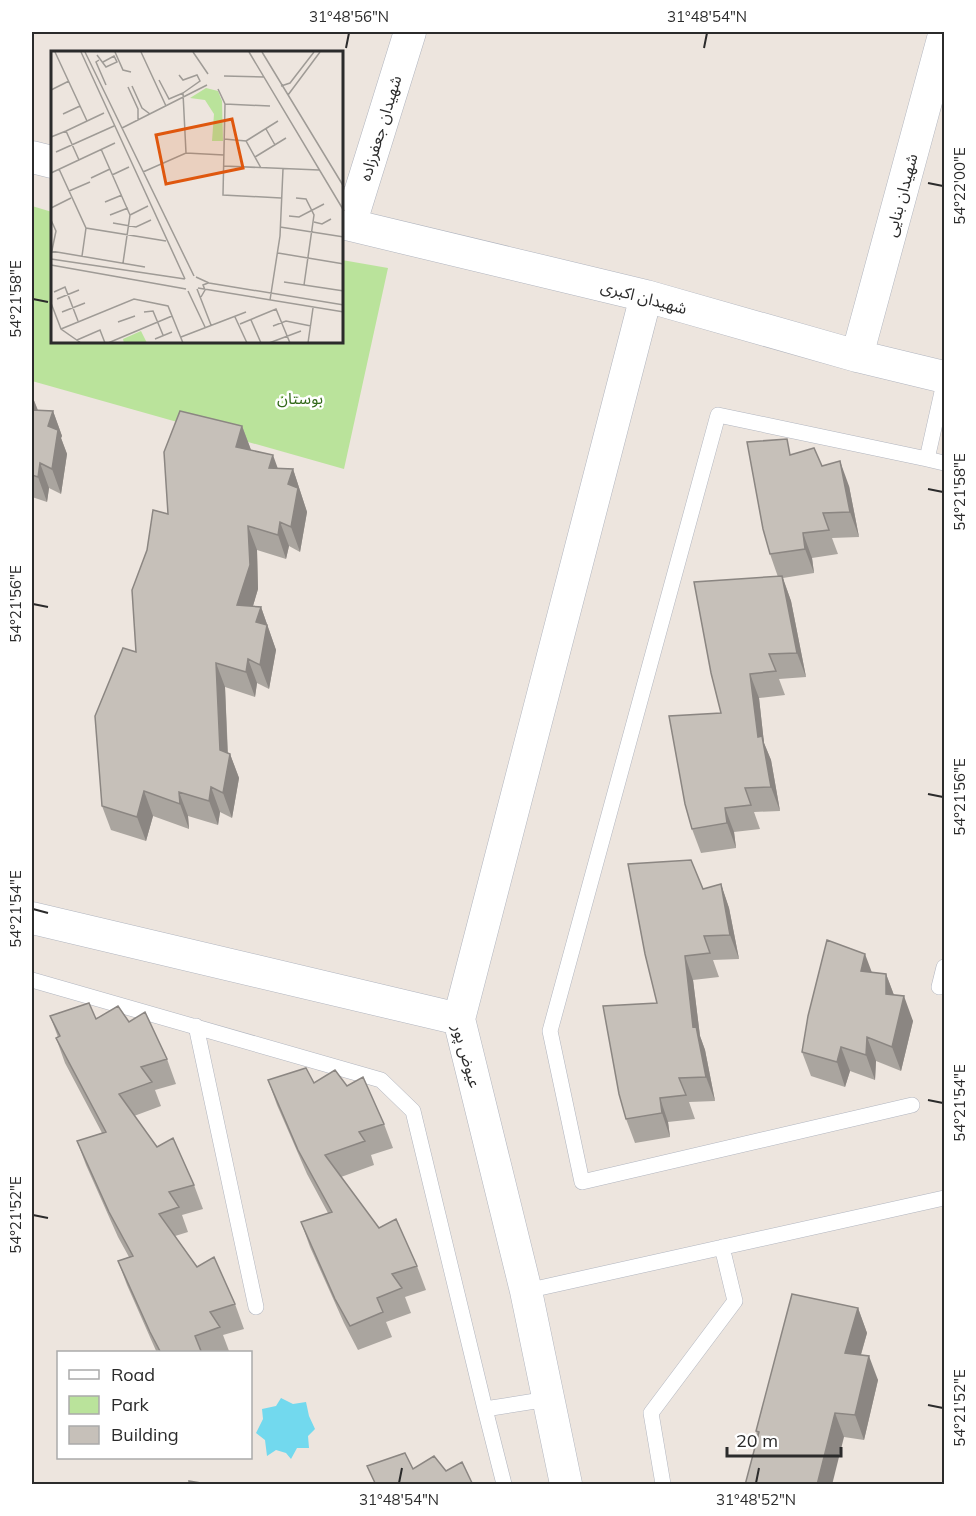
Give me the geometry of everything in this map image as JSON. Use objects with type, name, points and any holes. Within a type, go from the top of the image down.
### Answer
[{"type":"street","name":"شهیدان جعفرزاده","points":[[346,224],[410,32]]},
{"type":"street","name":"شهیدان بنایی","points":[[857,356],[945,35]]},
{"type":"street","points":[[32,157],[51,162]]},
{"type":"street","name":"شهیدان اکبری","points":[[346,224],[646,296],[857,356],[945,377]]},
{"type":"street","points":[[459,1019],[646,296]]},
{"type":"street","name":"عیوض پور","points":[[32,918],[459,1019],[526,1291],[566,1485]]},
{"type":"lane","points":[[927,459],[945,383]]},
{"type":"lane","points":[[912,1105],[582,1182],[550,1031],[718,415],[945,464]]},
{"type":"lane","points":[[939,987],[945,967]]},
{"type":"lane","points":[[32,980],[381,1080],[413,1111],[504,1485]]},
{"type":"lane","points":[[195,1026],[256,1307]]},
{"type":"lane","points":[[526,1291],[945,1198]]},
{"type":"lane","points":[[663,1485],[651,1413],[735,1301],[722,1247]]},
{"type":"lane","points":[[485,1409],[548,1399]]},
{"type":"green space","name":"بوستان","points":[[32,206],[51,212],[51,344],[344,344],[344,260],[388,268],[344,469],[32,381]]},
{"type":"water","points":[[281,1398],[293,1404],[306,1402],[315,1429],[308,1436],[309,1448],[297,1448],[291,1459],[286,1453],[276,1450],[267,1456],[265,1440],[256,1433],[263,1419],[262,1409],[276,1406]]},
{"type":"building","points":[[32,410],[53,411],[48,426],[58,430],[52,469],[40,463],[38,477],[32,475]]},
{"type":"building","points":[[180,411],[242,426],[236,447],[273,455],[269,468],[293,469],[288,484],[298,488],[291,527],[280,522],[278,535],[248,526],[250,565],[237,605],[261,607],[256,622],[267,625],[260,665],[248,659],[246,672],[216,663],[220,750],[230,754],[223,793],[211,787],[209,801],[179,792],[180,804],[144,791],[137,817],[102,806],[95,716],[123,648],[136,652],[132,590],[147,550],[153,510],[168,514],[164,452]]},
{"type":"building","points":[[787,439],[790,455],[814,448],[822,466],[840,461],[850,512],[823,513],[829,530],[803,533],[805,549],[770,554],[763,529],[747,442]]},
{"type":"building","points":[[782,576],[797,653],[769,654],[776,671],[750,674],[758,737],[762,736],[771,787],[745,788],[751,805],[725,808],[727,823],[692,829],[685,804],[669,716],[721,713],[694,582]]},
{"type":"building","points":[[691,860],[703,889],[721,884],[730,935],[704,936],[710,953],[685,956],[693,1027],[696,1026],[706,1077],[679,1078],[686,1095],[660,1098],[662,1113],[626,1119],[619,1094],[603,1006],[657,1003],[628,864]]},
{"type":"building","points":[[827,940],[865,954],[861,971],[886,974],[886,994],[904,996],[892,1047],[867,1037],[866,1055],[841,1047],[837,1062],[802,1052],[808,1016]]},
{"type":"building","points":[[89,1003],[96,1019],[118,1006],[129,1022],[145,1012],[167,1059],[141,1067],[152,1082],[119,1094],[157,1147],[173,1138],[194,1185],[169,1192],[179,1207],[159,1214],[197,1267],[214,1257],[235,1304],[210,1312],[220,1327],[195,1336],[201,1351],[160,1351],[150,1332],[118,1261],[133,1256],[109,1212],[77,1141],[106,1132],[56,1038],[60,1036],[50,1016]]},
{"type":"building","points":[[306,1068],[314,1083],[335,1070],[347,1086],[363,1077],[384,1124],[359,1132],[365,1141],[325,1155],[379,1228],[396,1219],[417,1266],[392,1274],[402,1288],[377,1298],[383,1312],[350,1326],[335,1299],[301,1222],[332,1212],[298,1150],[268,1080]]},
{"type":"building","points":[[792,1294],[858,1308],[845,1353],[869,1356],[855,1415],[835,1413],[817,1485],[745,1485],[759,1432],[756,1431]]},
{"type":"building","points":[[405,1453],[413,1469],[434,1456],[446,1471],[462,1462],[473,1485],[376,1485],[367,1466]]},
{"type":"building","points":[[189,1481],[213,1485],[189,1485]]}]
